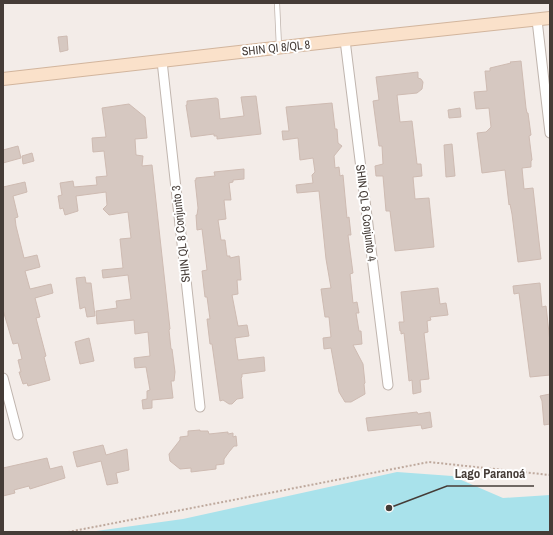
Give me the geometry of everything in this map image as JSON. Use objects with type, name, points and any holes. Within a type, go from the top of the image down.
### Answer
[{"type":"street","name":"SHIN QI 8/QL 8","points":[[3,79],[279,47],[550,18]]},
{"type":"street","points":[[537,20],[550,133]]},
{"type":"street","name":"SHIN QL 8 Conjunto 4","points":[[345,40],[388,385]]},
{"type":"street","name":"SHIN QL 8 Conjunto 3","points":[[162,61],[200,407]]},
{"type":"street","points":[[3,378],[18,434]]},
{"type":"lane","points":[[277,3],[279,47]]},
{"type":"path","points":[[68,532],[429,462],[550,475]]},
{"type":"water","points":[[397,472],[452,476],[503,498],[550,495],[550,532],[89,532],[183,519]]},
{"type":"building","points":[[67,36],[68,50],[60,52],[58,37]]},
{"type":"building","points":[[521,61],[526,108],[531,135],[529,136],[532,160],[531,167],[522,168],[524,189],[533,188],[541,259],[518,262],[505,170],[482,173],[477,133],[486,132],[491,127],[489,108],[476,109],[474,92],[487,91],[485,71],[490,71],[490,68],[511,63],[510,62]]},
{"type":"building","points":[[418,72],[418,78],[423,82],[422,89],[417,93],[397,95],[400,122],[412,121],[417,164],[421,164],[422,176],[413,177],[415,199],[429,198],[434,247],[395,251],[390,211],[386,211],[383,176],[376,176],[375,166],[383,164],[382,146],[379,146],[373,101],[379,100],[376,77]]},
{"type":"building","points":[[256,96],[261,134],[217,139],[217,136],[214,136],[214,134],[191,137],[186,105],[187,101],[218,99],[220,119],[244,116],[241,97]]},
{"type":"building","points":[[332,103],[338,143],[342,146],[334,156],[335,168],[339,167],[340,176],[343,175],[347,218],[349,217],[351,235],[348,235],[353,273],[350,274],[353,303],[357,302],[359,313],[356,313],[359,331],[361,331],[362,344],[353,345],[363,364],[365,383],[365,394],[351,402],[345,402],[339,392],[331,348],[324,349],[323,338],[331,337],[329,317],[325,317],[321,289],[331,288],[326,259],[319,191],[297,193],[296,185],[313,183],[312,175],[315,172],[313,158],[300,160],[298,138],[283,140],[282,131],[289,131],[286,107]]},
{"type":"building","points":[[129,104],[145,117],[147,138],[135,139],[136,155],[143,156],[142,166],[152,165],[171,349],[175,372],[174,381],[171,381],[173,398],[152,400],[152,408],[143,409],[142,400],[147,399],[147,391],[150,390],[146,367],[135,368],[134,358],[150,356],[148,332],[135,334],[134,320],[97,324],[96,311],[117,308],[116,301],[131,299],[128,275],[103,278],[102,270],[123,268],[120,239],[131,238],[128,212],[109,215],[103,209],[107,205],[106,192],[76,196],[78,211],[65,215],[63,208],[60,209],[58,196],[62,195],[60,183],[73,181],[74,187],[97,185],[96,177],[107,176],[104,151],[93,152],[92,138],[106,137],[102,108]]},
{"type":"building","points":[[460,108],[461,117],[449,118],[448,110]]},
{"type":"building","points":[[452,144],[455,176],[446,177],[444,145]]},
{"type":"building","points":[[18,146],[21,158],[3,163],[3,150]]},
{"type":"building","points":[[32,153],[34,161],[23,164],[22,156]]},
{"type":"building","points":[[244,169],[244,179],[233,180],[233,182],[229,183],[231,200],[224,200],[226,219],[218,220],[221,240],[225,240],[227,256],[230,256],[230,258],[239,256],[241,280],[237,280],[238,294],[232,295],[238,326],[247,325],[249,336],[235,338],[238,360],[264,357],[265,371],[242,374],[243,398],[237,399],[232,404],[229,404],[223,400],[220,401],[212,344],[210,344],[207,319],[210,319],[207,297],[205,297],[202,271],[207,270],[202,229],[197,230],[196,215],[198,208],[195,180],[196,178],[215,176],[214,172]]},
{"type":"building","points":[[25,182],[27,192],[13,196],[18,217],[15,218],[16,226],[24,258],[37,255],[40,267],[25,271],[30,289],[51,284],[53,293],[35,298],[40,317],[36,318],[46,356],[44,357],[50,380],[28,386],[27,383],[23,384],[19,372],[21,372],[18,360],[22,359],[18,343],[13,344],[3,310],[3,187]]},
{"type":"building","points":[[85,277],[86,283],[91,283],[95,316],[87,317],[85,307],[80,309],[76,278]]},
{"type":"building","points":[[540,283],[542,307],[546,306],[550,342],[550,375],[530,377],[519,293],[514,294],[513,286]]},
{"type":"building","points":[[438,288],[440,304],[446,303],[448,315],[430,317],[431,320],[427,321],[428,332],[424,333],[429,379],[420,380],[421,392],[413,394],[412,380],[409,381],[404,333],[401,334],[400,331],[399,322],[404,322],[401,292]]},
{"type":"building","points":[[89,338],[94,361],[80,364],[75,342]]},
{"type":"building","points":[[550,394],[550,424],[544,425],[542,401],[540,396]]},
{"type":"building","points":[[417,412],[418,414],[430,412],[432,427],[422,429],[421,425],[368,431],[366,418]]},
{"type":"building","points":[[188,431],[208,431],[209,434],[228,432],[228,434],[233,433],[233,437],[236,436],[237,446],[234,446],[229,452],[224,459],[224,464],[216,465],[216,469],[191,472],[191,468],[180,469],[170,461],[169,454],[180,440],[180,437],[188,436]]},
{"type":"building","points":[[103,445],[106,455],[127,449],[129,470],[116,473],[118,483],[107,485],[101,461],[77,467],[73,452]]},
{"type":"building","points":[[47,458],[50,469],[62,466],[65,478],[30,489],[29,486],[14,490],[15,493],[3,496],[3,468]]},
{"type":"place","name":"Lago Paranoá","points":[[389,508]]}]
